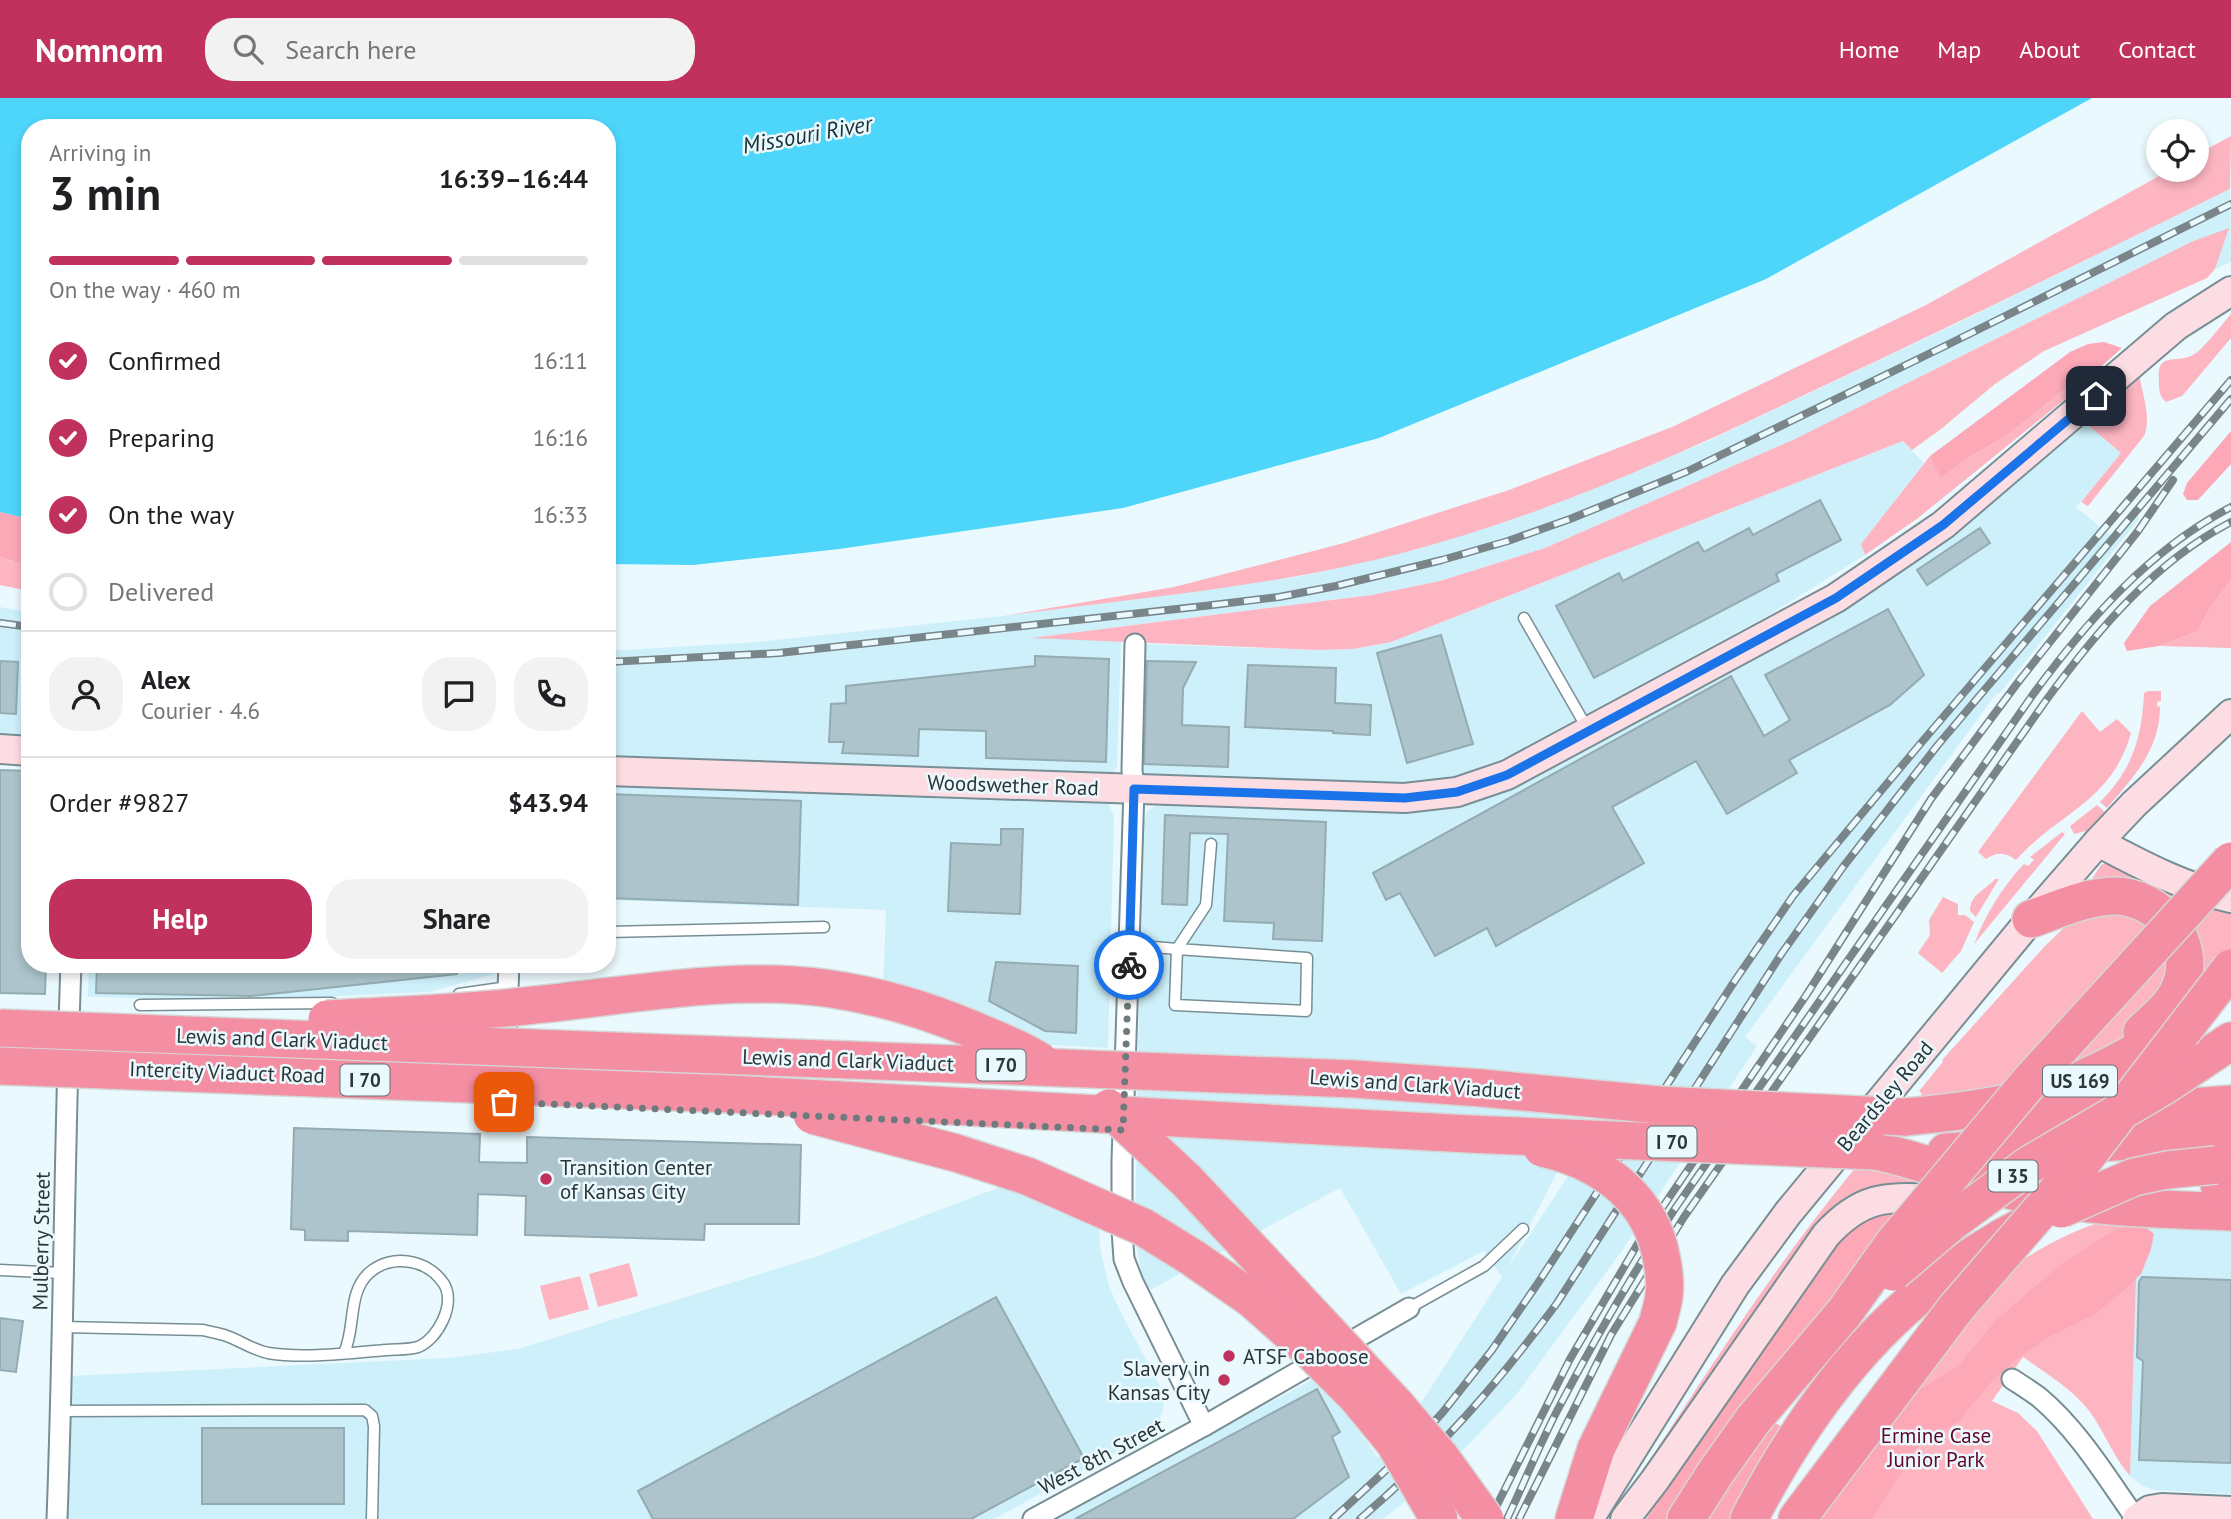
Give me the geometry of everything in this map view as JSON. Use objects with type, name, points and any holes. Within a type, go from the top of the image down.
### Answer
[{"type":"highway","points":[[1844,1313],[1894,1243],[2031,1080],[2231,861]]},
{"type":"highway","points":[[2031,919],[2071,904],[2113,896],[2132,898],[2147,904],[2170,922],[2178,935],[2185,960],[2182,985],[2177,995],[2161,1015],[2107,1068]]},
{"type":"highway","points":[[1797,1519],[1956,1308],[2078,1166],[2231,968]]},
{"type":"highway","points":[[95,1032],[471,1011],[700,987],[769,985],[824,988],[883,1000],[950,1020],[1028,1053],[1104,1103],[1187,1181],[1396,1405],[1441,1458],[1485,1519]]},
{"type":"highway","name":"US 169","points":[[1905,1116],[1990,1108],[2029,1099],[2085,1079],[2181,1025],[2231,986]]},
{"type":"highway","name":"Lewis and Clark Viaduct","points":[[0,1028],[1354,1079],[1660,1105],[1905,1116]]},
{"type":"highway","points":[[2214,1059],[2231,1041]]},
{"type":"highway","name":"I 35","points":[[1686,1519],[1753,1420],[1844,1313],[1953,1221],[2029,1165],[2214,1059]]},
{"type":"highway","name":"Lewis and Clark Viaduct","points":[[0,1066],[730,1094]]},
{"type":"highway","points":[[730,1094],[956,1153],[1016,1172],[1143,1227],[1194,1258],[1252,1299],[1356,1396],[1394,1442],[1439,1519]]},
{"type":"highway","name":"I 70","points":[[730,1094],[1469,1134],[1875,1151],[1981,1151],[2226,1174]]},
{"type":"highway","name":"I 70","points":[[1905,1116],[2051,1116],[2231,1104]]},
{"type":"highway","points":[[1469,1134],[1554,1151],[1586,1162],[1617,1181],[1638,1203],[1655,1232],[1663,1264],[1664,1294],[1658,1322],[1596,1449],[1574,1519]]},
{"type":"highway","points":[[1875,1151],[2074,1206],[2226,1174]]},
{"type":"highway","name":"I 35","points":[[1749,1519],[1783,1457],[1854,1358],[1914,1298],[1997,1239],[2050,1211],[2074,1206]]},
{"type":"street","name":"Woodswether Road","points":[[616,771],[1405,798],[1457,792],[1507,775],[1836,598],[1943,525],[2176,326],[2231,291]]},
{"type":"street","points":[[1135,644],[1129,945],[1117,1130],[1124,1259],[1204,1426]]},
{"type":"street","name":"Beardsley Road","points":[[1589,1519],[1735,1284],[1788,1213],[2098,842],[2134,804],[2231,714]]},
{"type":"street","points":[[0,749],[21,750]]},
{"type":"street","points":[[2098,842],[2145,867],[2216,895],[2231,898]]},
{"type":"street","name":"Mulberry Street","points":[[57,1519],[71,973]]},
{"type":"street","points":[[497,1102],[509,973]]},
{"type":"street","points":[[1625,1519],[1826,1235],[1843,1216],[1872,1200],[1889,1198],[2074,1206]]},
{"type":"street","name":"West 8th Street","points":[[1033,1519],[1204,1426],[1409,1308]]},
{"type":"street","points":[[2012,1379],[2039,1397],[2063,1420],[2136,1519],[2150,1510],[2162,1508],[2231,1511]]},
{"type":"lane","points":[[1524,618],[1589,731]]},
{"type":"lane","points":[[1129,945],[1177,949],[1307,958],[1306,1011],[1175,1004],[1177,949],[1206,905],[1211,844]]},
{"type":"lane","points":[[616,932],[824,927]]},
{"type":"lane","points":[[447,996],[508,986]]},
{"type":"lane","points":[[141,1005],[341,1002]]},
{"type":"lane","points":[[800,1115],[868,1118]]},
{"type":"lane","points":[[1409,1308],[1484,1266],[1523,1229]]},
{"type":"lane","points":[[62,1327],[203,1330],[226,1335],[247,1347],[270,1353],[322,1355],[417,1347],[432,1338],[442,1324],[447,1309],[446,1286],[434,1274],[415,1263],[401,1260],[384,1263],[376,1268],[358,1288],[352,1331],[344,1353]]},
{"type":"lane","points":[[0,1270],[63,1273]]},
{"type":"lane","points":[[61,1410],[365,1410],[372,1416],[374,1426],[372,1519]]},
{"type":"shaded area","points":[[2230,189],[2231,262],[2215,269],[2228,229],[2191,242],[1795,439],[1545,548],[1440,581],[1372,595],[1038,637],[1121,641],[1117,767],[1106,777],[616,756],[616,650],[758,642],[1003,616],[1297,577],[1405,552],[1555,503],[1706,442],[1960,322]]},
{"type":"shaded area","points":[[2104,342],[2122,348],[2078,387],[2065,389],[2006,436],[1966,459],[1941,478],[1930,456],[2070,352],[2088,344]]},
{"type":"shaded area","points":[[2082,420],[2121,453],[2076,507],[2117,540],[2137,515],[2139,519],[2000,693],[1996,694],[1745,1037],[1757,1046],[1621,1252],[1516,1395],[1462,1451],[1383,1519],[1055,1519],[1319,1376],[1378,1458],[1421,1403],[1502,1277],[1484,1251],[1401,1294],[1340,1188],[1148,1291],[1141,1271],[1135,1237],[1143,825],[1147,811],[1158,804],[1412,808],[1760,646]],"holes":[[[1642,1079],[1607,1117],[1507,1269],[1592,1105]]]},
{"type":"shaded area","points":[[2231,431],[2231,464],[2198,500],[2187,500],[2183,494],[2187,483]]},
{"type":"shaded area","points":[[1903,441],[1924,463],[1861,544],[1865,555],[1769,615],[1504,758],[1465,775],[1410,787],[1145,775],[1141,771],[1146,644],[1318,650],[1353,649],[1391,642]]},
{"type":"shaded area","points":[[0,512],[21,517],[21,564],[0,557]]},
{"type":"shaded area","points":[[2231,542],[2231,580],[2208,611],[2198,631],[2159,646],[2127,651],[2124,643],[2150,606]]},
{"type":"shaded area","points":[[0,607],[21,611],[21,734],[0,733]]},
{"type":"shaded area","points":[[616,780],[1108,803],[1114,816],[1108,1048],[1037,1044],[883,990],[886,910],[616,900]]},
{"type":"shaded area","points":[[89,973],[495,973],[429,992],[251,1000],[88,997]]},
{"type":"shaded area","points":[[1013,1182],[1099,1219],[1100,1247],[1109,1286],[1164,1397],[1158,1422],[1145,1437],[994,1519],[65,1519],[70,1376],[448,1358],[518,1349],[818,1256]]},
{"type":"shaded area","points":[[1895,1209],[1896,1228],[1671,1519],[1646,1519],[1839,1233],[1853,1221]]},
{"type":"shaded area","points":[[2138,1214],[2231,1218],[2231,1494],[2154,1490],[2130,1476]]},
{"type":"shaded area","points":[[2141,1223],[2154,1234],[2141,1274],[2095,1314],[2049,1337],[2018,1358],[1992,1381],[1958,1422],[1922,1440],[1872,1519],[1807,1519],[1882,1413],[1958,1366],[1996,1320],[2064,1262],[2115,1230]]},
{"type":"shaded area","points":[[1773,1422],[1786,1429],[1737,1519],[1705,1519]]},
{"type":"green space","points":[[2231,136],[2230,189],[1771,411],[1565,500],[1460,537],[1357,564],[1256,583],[1003,616],[1174,587],[1344,543],[1509,490],[1672,427],[1926,305],[2148,182],[2209,182],[2209,148]]},
{"type":"green space","points":[[2229,228],[2215,269],[2207,278],[2044,351],[1995,384],[1912,450],[1903,441],[1391,642],[1353,649],[1318,650],[1031,638],[1372,595],[1440,581],[1545,548],[1795,439],[2191,242]]},
{"type":"green space","points":[[2231,314],[2231,338],[2182,396],[2166,402],[2159,390],[2161,366],[2168,360],[2193,355]]},
{"type":"green space","points":[[2139,374],[2147,413],[2144,436],[2088,506],[2081,502],[2121,453],[2082,420]]},
{"type":"green space","points":[[2078,387],[1918,518],[1865,555],[1861,544],[1930,456],[1942,477],[1966,459],[2006,436],[2065,389]]},
{"type":"green space","points":[[0,557],[21,564],[21,589],[0,585]]},
{"type":"green space","points":[[2231,580],[2231,648],[2159,646],[2198,631],[2208,611]]},
{"type":"green space","points":[[2161,691],[2161,701],[2157,702],[2160,707],[2156,736],[2144,762],[2107,808],[2100,802],[2120,778],[2133,752],[2141,725],[2144,693]]},
{"type":"green space","points":[[2082,711],[2100,732],[2117,719],[2131,733],[2122,757],[2111,775],[2097,791],[2016,860],[2001,854],[1986,859],[1978,852]]},
{"type":"green space","points":[[2097,805],[2105,812],[2090,830],[2074,834],[2070,826]]},
{"type":"green space","points":[[2062,832],[2065,834],[1974,944],[1989,912],[2009,882],[2024,864],[2028,866],[2034,860],[2030,857]]},
{"type":"green space","points":[[2111,861],[2231,909],[2231,978],[2182,1015],[2190,949],[2088,885],[2101,865]]},
{"type":"green space","points":[[1995,879],[1999,879],[1976,917],[1970,911],[1973,900]]},
{"type":"green space","points":[[1943,897],[1958,904],[1958,915],[1965,915],[1974,922],[1961,951],[1942,973],[1918,953],[1930,935],[1929,920]]},
{"type":"green space","points":[[2088,909],[2151,920],[2171,973],[2130,1037],[2064,1080],[1918,1099],[1922,1094],[1919,1091],[1943,1059],[2044,947],[2072,920]]},
{"type":"green space","points":[[1856,1167],[1895,1169],[1985,1190],[1919,1185],[1885,1186],[1854,1193],[1834,1206],[1824,1216],[1681,1427],[1611,1519],[1759,1295]]},
{"type":"green space","name":"Ermine Case Junior Park","points":[[2138,1214],[2130,1476],[2086,1407],[2064,1386],[2023,1357],[1992,1401],[2018,1413],[2037,1431],[2093,1519],[1807,1519],[1856,1427],[2015,1265],[2074,1232],[2105,1221]]},
{"type":"green space","points":[[629,1263],[638,1296],[598,1307],[589,1274]]},
{"type":"green space","points":[[580,1276],[589,1309],[549,1320],[540,1286]]},
{"type":"water","name":"Missouri River","points":[[0,98],[2092,98],[1766,279],[1379,438],[1123,508],[839,549],[693,565],[616,564],[616,119],[21,119],[21,517],[0,512]]},
{"type":"building","points":[[1820,500],[1841,540],[1776,574],[1779,581],[1594,678],[1556,606],[1619,573],[1623,581],[1698,542],[1704,552],[1749,528],[1753,535]]},
{"type":"building","points":[[1980,528],[1990,543],[1927,585],[1917,570]]},
{"type":"building","points":[[1888,609],[1924,675],[1890,705],[1789,760],[1797,773],[1727,814],[1696,761],[1612,807],[1644,863],[1496,946],[1487,928],[1435,956],[1400,893],[1386,900],[1373,873],[1731,676],[1764,736],[1790,720],[1765,675]]},
{"type":"building","points":[[1441,635],[1473,744],[1407,763],[1377,653]]},
{"type":"building","points":[[1035,656],[1109,659],[1106,762],[986,758],[986,731],[919,729],[918,756],[842,753],[844,742],[829,742],[831,704],[846,703],[846,686],[1035,666]]},
{"type":"building","points":[[0,661],[18,662],[16,714],[0,713]]},
{"type":"building","points":[[1147,661],[1196,662],[1183,688],[1182,725],[1229,727],[1228,767],[1144,764]]},
{"type":"building","points":[[1248,665],[1336,668],[1335,703],[1371,705],[1370,735],[1245,727]]},
{"type":"building","points":[[0,770],[21,771],[21,973],[46,973],[45,994],[0,993]]},
{"type":"building","points":[[616,794],[801,801],[798,905],[616,898]]},
{"type":"building","points":[[1165,815],[1326,822],[1322,941],[1273,939],[1274,923],[1224,921],[1228,834],[1190,833],[1187,905],[1162,904]]},
{"type":"building","points":[[1001,829],[1023,829],[1020,914],[948,911],[951,843],[1001,845]]},
{"type":"building","points":[[996,962],[1078,966],[1076,1033],[1045,1031],[989,1001]]},
{"type":"building","points":[[97,973],[457,974],[251,996],[96,993]]},
{"type":"building","name":"Transition Center of Kansas City","points":[[294,1128],[480,1134],[479,1162],[527,1163],[527,1137],[801,1145],[799,1224],[705,1224],[704,1240],[525,1235],[526,1196],[478,1194],[477,1235],[348,1231],[348,1241],[305,1240],[305,1230],[291,1229]]},
{"type":"building","points":[[2142,1277],[2231,1280],[2231,1463],[2139,1460],[2143,1361],[2137,1357],[2139,1282]]},
{"type":"building","points":[[996,1297],[1084,1458],[971,1519],[653,1519],[638,1491]]},
{"type":"building","points":[[0,1318],[23,1321],[16,1372],[0,1370]]},
{"type":"building","points":[[1317,1389],[1340,1432],[1332,1437],[1349,1477],[1293,1519],[1075,1519]]},
{"type":"building","points":[[202,1428],[344,1428],[344,1504],[202,1504]]},
{"type":"railway","points":[[616,662],[779,653],[1279,597],[1442,560],[1570,519],[1688,471],[2231,204]]},
{"type":"railway","points":[[1333,1519],[1413,1445],[1492,1350],[1793,896],[2231,380]]},
{"type":"railway","points":[[1360,1519],[1415,1469],[1465,1417],[1534,1333],[1557,1303],[1782,953],[1843,867],[1937,746],[2231,399]]},
{"type":"railway","points":[[1490,1519],[1570,1359],[1637,1245],[1807,994],[1931,799],[2019,681],[2138,531],[2173,480]]},
{"type":"railway","points":[[1507,1519],[1571,1385],[1628,1284],[1674,1210],[2034,693],[2098,613],[2147,565],[2201,524],[2231,507]]},
{"type":"railway","points":[[1519,1519],[1611,1335],[1684,1217],[2047,699],[2086,648],[2129,600],[2177,557],[2231,522]]},
{"type":"railway","points":[[0,623],[21,626]]},
{"type":"way so far","points":[[504,1102],[1123,1130],[1129,965]]},
{"type":"place","name":"Transition Center of Kansas City","points":[[546,1179]]},
{"type":"place","name":"ATSF Caboose","points":[[1229,1356]]},
{"type":"place","name":"Slavery in Kansas City","points":[[1224,1380]]},
{"type":"route","points":[[1129,965],[1134,789],[1405,798],[1457,792],[1507,775],[1836,598],[1943,525],[2096,396]]}]
